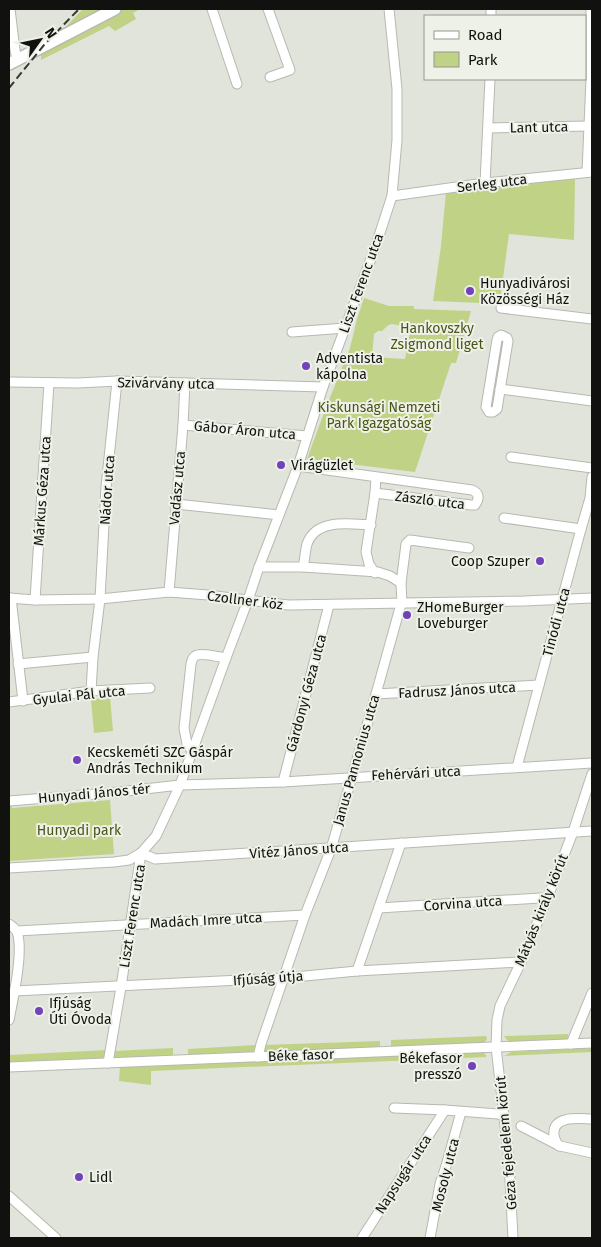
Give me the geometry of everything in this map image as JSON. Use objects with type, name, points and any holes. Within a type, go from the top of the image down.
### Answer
[{"type":"main road","points":[[13,62],[115,9]]},
{"type":"street","points":[[10,9],[15,50],[13,62]]},
{"type":"street","points":[[212,9],[237,84]]},
{"type":"street","points":[[268,9],[290,70],[270,77]]},
{"type":"street","name":"Liszt Ferenc utca","points":[[108,1062],[141,854],[156,836],[180,785],[259,567],[298,466],[323,387],[375,248],[392,196],[397,140],[397,90],[389,9]]},
{"type":"street","points":[[589,172],[592,80],[588,61],[591,9]]},
{"type":"street","points":[[485,183],[490,80]]},
{"type":"street","name":"Lant utca","points":[[488,128],[590,126]]},
{"type":"street","name":"Serleg utca","points":[[392,196],[485,183],[589,172]]},
{"type":"street","points":[[501,308],[592,319]]},
{"type":"street","points":[[292,332],[345,328]]},
{"type":"street","points":[[501,336],[508,341],[500,389],[497,409],[489,412],[486,407],[497,340],[501,336]]},
{"type":"street","name":"Szivárvány utca","points":[[9,382],[116,381],[323,387]]},
{"type":"street","name":"Nádor utca","points":[[91,691],[116,381]]},
{"type":"street","name":"Márkus Géza utca","points":[[35,600],[49,383]]},
{"type":"street","name":"Vadász utca","points":[[169,592],[185,383]]},
{"type":"street","points":[[500,389],[592,401]]},
{"type":"street","name":"Gábor Áron utca","points":[[183,425],[307,436]]},
{"type":"street","points":[[511,457],[592,468]]},
{"type":"street","name":"Zászló utca","points":[[298,466],[472,490],[478,495],[478,501],[471,505],[375,496]]},
{"type":"street","name":"Zászló utca","points":[[375,573],[369,564],[366,552],[375,496],[376,477]]},
{"type":"street","name":"Tinódi utca","points":[[517,767],[582,529],[590,498],[592,477]]},
{"type":"street","points":[[176,504],[279,515]]},
{"type":"street","points":[[504,518],[582,529]]},
{"type":"street","points":[[304,567],[306,545],[319,529],[340,524],[371,525]]},
{"type":"street","points":[[402,604],[401,583],[406,544],[410,540],[469,548]]},
{"type":"street","points":[[259,567],[304,567],[378,572],[390,576],[401,583]]},
{"type":"street","name":"Czollner köz","points":[[10,598],[35,600],[100,598],[169,592],[288,605],[402,604],[592,598]]},
{"type":"street","points":[[10,598],[23,701]]},
{"type":"street","name":"Janus Pannonius utca","points":[[258,1057],[305,915],[331,849],[402,604]]},
{"type":"street","name":"Gárdonyi Géza utca","points":[[283,782],[329,605]]},
{"type":"street","points":[[192,751],[187,744],[184,728],[192,658],[196,654],[200,654],[226,658]]},
{"type":"street","points":[[18,664],[93,658]]},
{"type":"street","name":"Fadrusz János utca","points":[[376,694],[539,685]]},
{"type":"street","name":"Gyulai Pál utca","points":[[9,702],[91,691],[150,688]]},
{"type":"street","name":"Fehérvári utca","points":[[180,785],[283,782],[592,763]]},
{"type":"street","name":"Mátyás király körút","points":[[496,1048],[497,1020],[500,1006],[521,962],[547,899],[573,832],[592,774]]},
{"type":"street","name":"Hunyadi János tér","points":[[9,801],[180,785]]},
{"type":"street","name":"Vitéz János utca","points":[[9,868],[114,862],[128,860],[141,854],[154,859],[592,831]]},
{"type":"street","points":[[357,971],[401,844]]},
{"type":"street","name":"Corvina utca","points":[[379,908],[547,899]]},
{"type":"street","name":"Madách Imre utca","points":[[16,931],[305,915]]},
{"type":"street","points":[[9,924],[16,931],[19,943],[19,960],[9,1020]]},
{"type":"street","name":"Ifjúság útja","points":[[14,991],[284,978],[357,971],[521,962]]},
{"type":"street","points":[[571,1044],[592,993]]},
{"type":"street","name":"Béke fasor","points":[[9,1067],[592,1043]]},
{"type":"street","name":"Géza fejedelem körút","points":[[496,1048],[510,1161],[513,1238]]},
{"type":"street","points":[[394,1108],[445,1110],[504,1116]]},
{"type":"street","name":"Napsugár utca","points":[[362,1238],[445,1110]]},
{"type":"street","name":"Mosoly utca","points":[[430,1238],[440,1184],[461,1112]]},
{"type":"street","points":[[560,1146],[554,1132],[559,1122],[567,1119],[592,1119]]},
{"type":"street","points":[[521,1126],[560,1146],[592,1153]]},
{"type":"street","points":[[9,1196],[56,1238]]},
{"type":"green space","points":[[83,9],[140,9],[133,13],[136,19],[115,31],[109,26],[41,60],[41,52]]},
{"type":"green space","points":[[575,178],[574,240],[509,234],[500,300],[481,297],[480,303],[433,301],[446,192]]},
{"type":"green space","name":"Kiskunsági Nemzeti Park Igazgatóság","points":[[364,298],[389,306],[414,306],[414,309],[471,311],[456,363],[451,363],[415,472],[307,459],[350,348]],"holes":[[[391,324],[411,327],[405,359],[372,357],[374,334]]]},
{"type":"green space","points":[[110,697],[113,731],[94,733],[91,699]]},
{"type":"green space","name":"Hunyadi park","points":[[110,800],[114,854],[9,861],[9,801],[11,801],[12,808]]},
{"type":"green space","points":[[568,1034],[568,1040],[513,1043],[504,1036]]},
{"type":"green space","points":[[486,1036],[485,1042],[481,1043],[391,1047],[391,1040]]},
{"type":"green space","points":[[380,1041],[380,1049],[267,1053],[264,1050],[264,1045]]},
{"type":"green space","points":[[256,1045],[253,1052],[188,1055],[188,1049]]},
{"type":"green space","points":[[173,1048],[173,1055],[113,1058],[114,1051]]},
{"type":"green space","points":[[592,1048],[592,1052],[504,1056],[511,1052]]},
{"type":"green space","points":[[107,1050],[106,1058],[9,1062],[9,1055]]},
{"type":"green space","points":[[483,1052],[486,1057],[151,1071],[151,1085],[119,1081],[120,1066]]},
{"type":"railway","points":[[9,88],[44,45],[79,9]]},
{"type":"place","name":"Hunyadivárosi Közösségi Ház","points":[[470,291]]},
{"type":"place","name":"Adventista kápolna","points":[[306,366]]},
{"type":"place","name":"Virágüzlet","points":[[281,465]]},
{"type":"place","name":"Coop Szuper","points":[[540,561]]},
{"type":"place","name":"ZHomeBurger Loveburger","points":[[407,615]]},
{"type":"place","name":"Kecskeméti SZC Gáspár András Technikum","points":[[77,760]]},
{"type":"place","name":"Ifjúság Úti Óvoda","points":[[39,1011]]},
{"type":"place","name":"Békefasor presszó","points":[[472,1066]]},
{"type":"place","name":"Lidl","points":[[79,1177]]},
{"type":"park label","name":"Hankovszky Zsigmond liget","points":[[437,336]]}]
